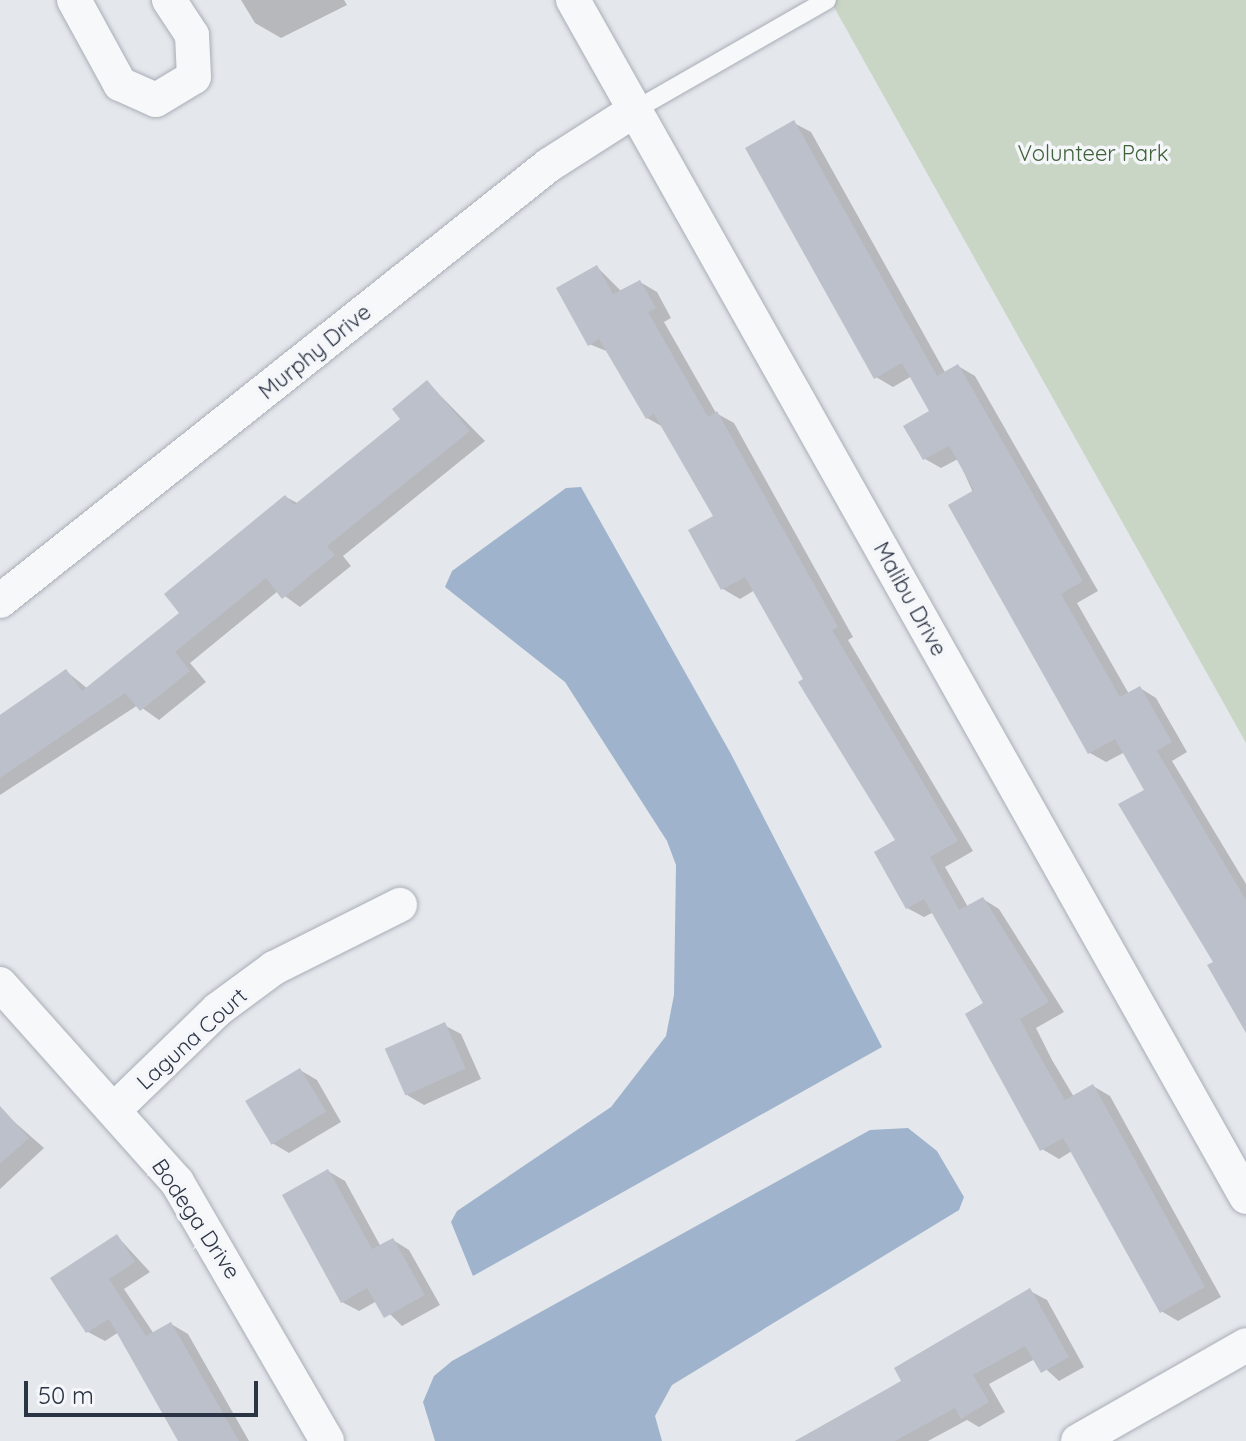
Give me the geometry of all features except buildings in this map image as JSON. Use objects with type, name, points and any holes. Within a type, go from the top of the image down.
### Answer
[{"type":"street","points":[[74,0],[120,84],[156,100],[194,77],[192,35],[169,0]]},
{"type":"street","name":"Malibu Drive","points":[[573,0],[1246,1197]]},
{"type":"street","name":"Murphy Drive","points":[[0,601],[549,165],[635,110]]},
{"type":"street","name":"Laguna Court","points":[[115,1109],[217,1010],[274,968],[400,905]]},
{"type":"street","name":"Bodega Drive","points":[[0,984],[115,1109],[192,1206],[327,1441]]},
{"type":"street","points":[[1078,1441],[1246,1345]]},
{"type":"lane","points":[[635,110],[827,0]]},
{"type":"green space","name":"Volunteer Park","points":[[830,0],[1246,0],[1246,743]]},
{"type":"water","points":[[581,487],[731,754],[882,1047],[473,1276],[451,1222],[457,1211],[611,1107],[666,1036],[674,995],[676,865],[667,841],[565,682],[445,587],[452,571],[566,488]]},
{"type":"water","points":[[908,1128],[937,1151],[964,1197],[959,1210],[672,1385],[655,1416],[662,1441],[435,1441],[423,1402],[434,1376],[452,1361],[870,1130]]}]
